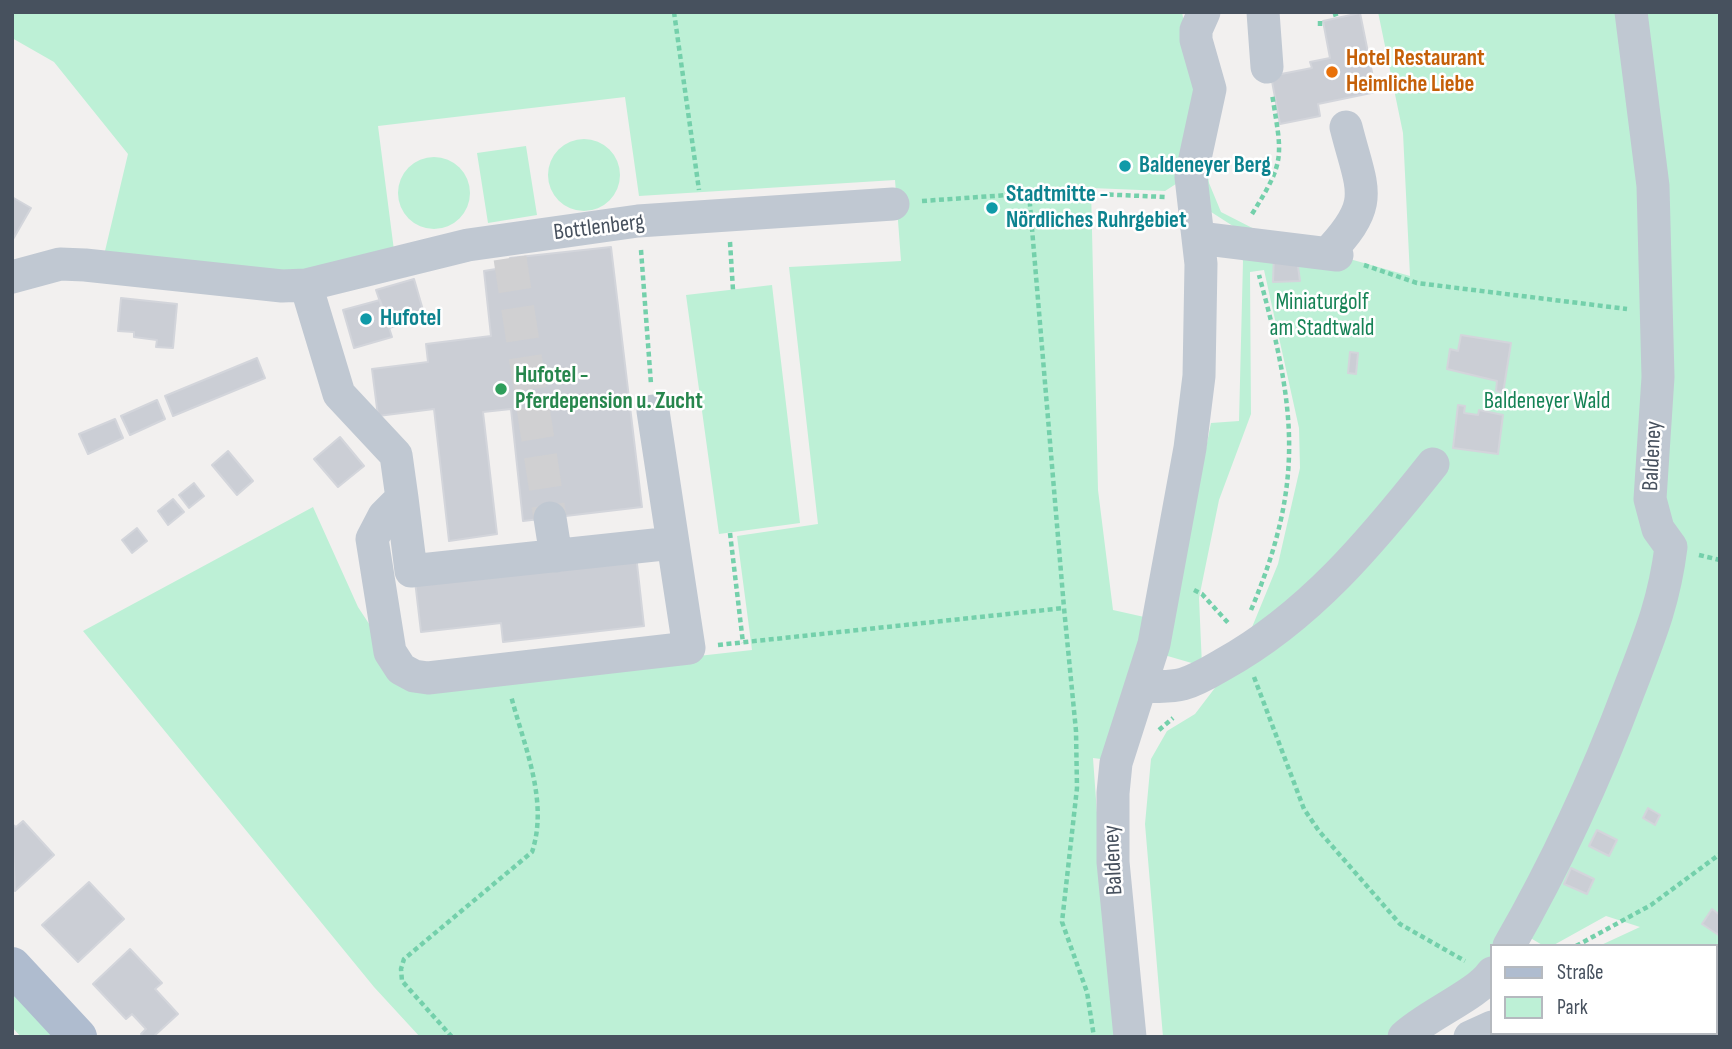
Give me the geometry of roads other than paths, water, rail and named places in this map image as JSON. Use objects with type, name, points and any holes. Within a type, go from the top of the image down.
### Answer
[{"type":"main road","points":[[12,966],[78,1037]]},
{"type":"street","name":"Baldeney","points":[[1130,1037],[1117,917],[1111,815],[1116,763],[1154,644],[1190,448],[1199,376],[1203,300],[1191,177],[1210,89],[1196,40],[1196,30],[1205,12]]},
{"type":"street","points":[[1263,12],[1267,67]]},
{"type":"street","name":"Baldeney","points":[[1509,944],[1578,811],[1616,724],[1665,592],[1671,547],[1653,515],[1649,483],[1658,377],[1653,186],[1631,12]]},
{"type":"street","points":[[1199,238],[1332,255],[1360,211],[1362,190],[1346,127]]},
{"type":"street","name":"Bottlenberg","points":[[12,277],[60,264],[282,286],[306,285],[468,245],[508,249],[638,221],[893,204]]},
{"type":"street","points":[[306,285],[322,348],[339,394],[396,455],[411,571],[673,543]]},
{"type":"street","points":[[402,498],[384,516],[372,539],[390,652],[401,669],[414,676],[428,678],[689,648],[653,411]]},
{"type":"street","points":[[1141,686],[1168,687],[1187,683],[1314,598],[1389,520],[1433,464]]},
{"type":"street","points":[[550,518],[556,556]]},
{"type":"street","points":[[1404,1037],[1438,1010],[1489,977]]},
{"type":"street","points":[[1471,1037],[1490,1028]]},
{"type":"tunnel","points":[[510,258],[550,518]]},
{"type":"place","name":"Hotel Restaurant Heimliche Liebe","points":[[1332,72]]},
{"type":"place","name":"Baldeneyer Berg","points":[[1125,166]]},
{"type":"place","name":"Stadtmitte - Nördliches Ruhrgebiet","points":[[992,208]]},
{"type":"place","name":"Hufotel","points":[[366,319]]},
{"type":"place","name":"Hufotel - Pferdepension u. Zucht","points":[[501,389]]},
{"type":"park label","name":"Miniaturgolf am Stadtwald","points":[[1322,316]]},
{"type":"park label","name":"Baldeneyer Wald","points":[[1547,402]]}]
